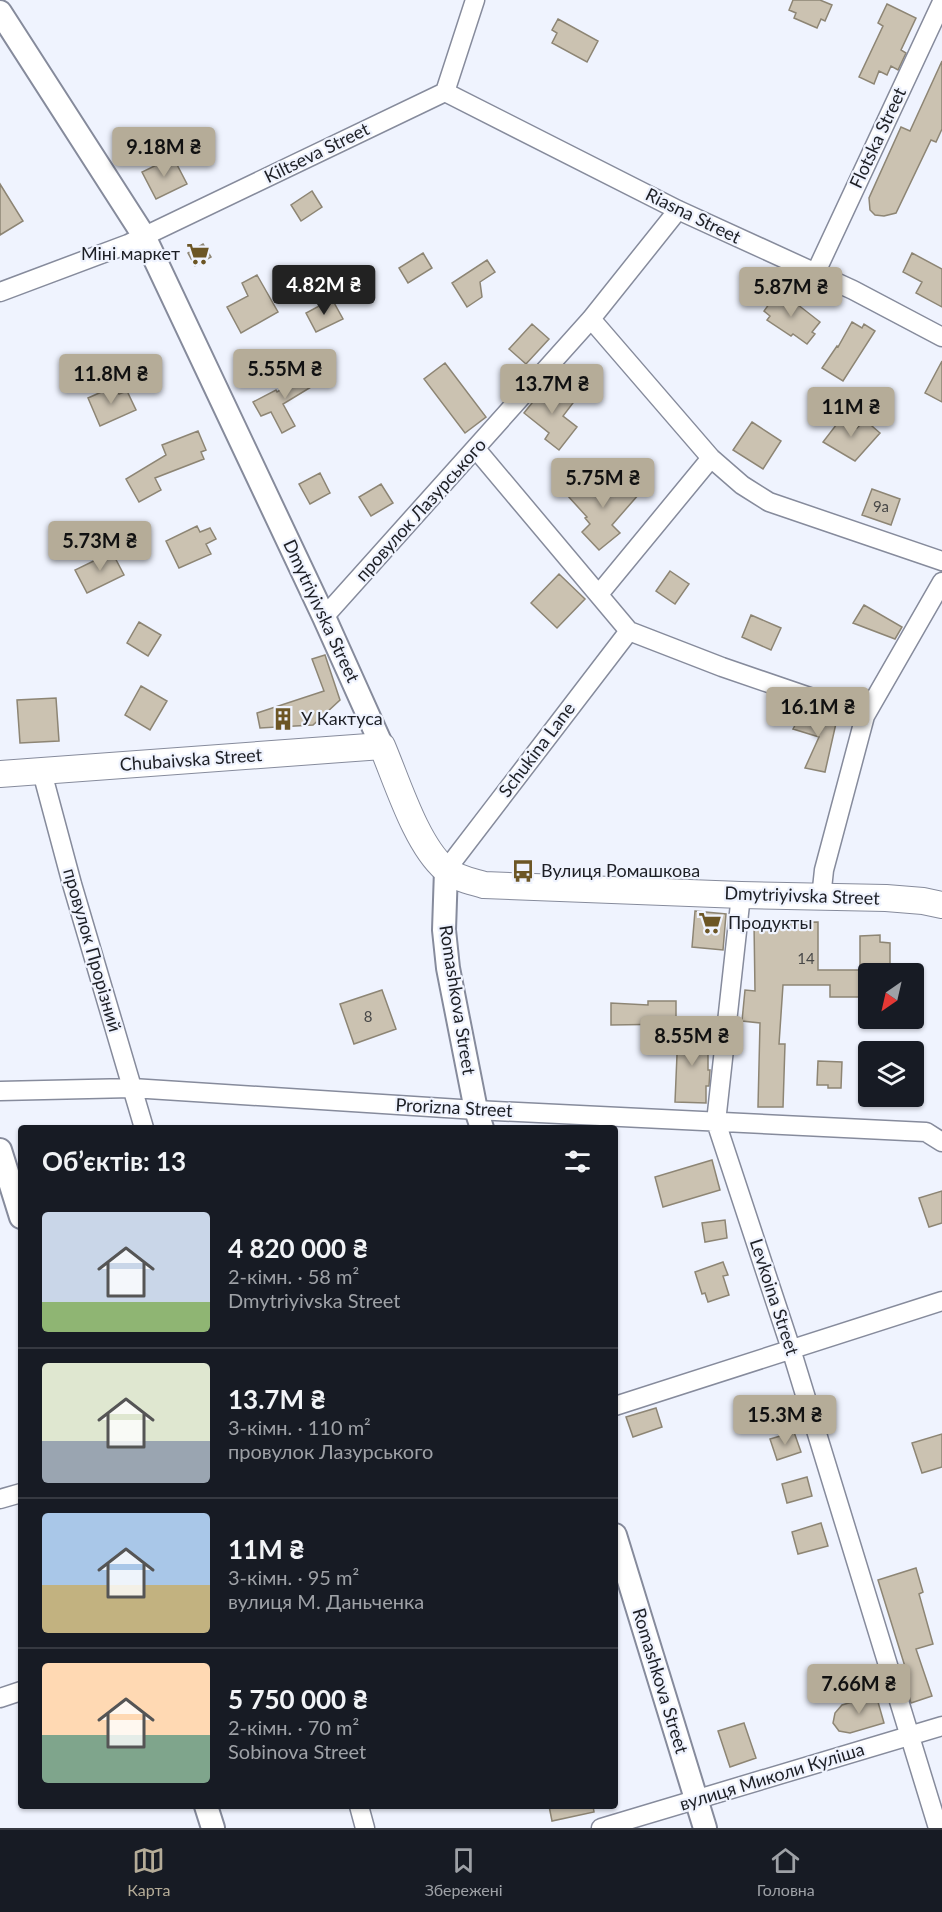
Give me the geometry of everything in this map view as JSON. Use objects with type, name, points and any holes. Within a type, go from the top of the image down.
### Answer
[{"type":"main road","name":"Chubaivska Street","points":[[0,774],[382,746]]},
{"type":"main road","name":"Dmytriyivska Street","points":[[382,746],[419,833],[430,852],[446,870],[461,878],[484,885],[741,896],[905,900],[942,905]]},
{"type":"street","points":[[445,92],[475,0]]},
{"type":"street","name":"Flotska Street","points":[[815,274],[942,2]]},
{"type":"street","name":"Dmytriyivska Street","points":[[0,12],[144,237],[324,617],[382,746]]},
{"type":"street","name":"Riasna Street","points":[[445,92],[678,210],[853,290],[942,337]]},
{"type":"street","name":"Kiltseva Street","points":[[0,292],[144,237],[445,92]]},
{"type":"street","name":"провулок Лазурського","points":[[324,617],[591,319],[678,210]]},
{"type":"street","points":[[591,319],[711,458],[742,485],[769,502],[942,561]]},
{"type":"street","points":[[476,449],[629,631],[722,667],[865,716]]},
{"type":"street","points":[[599,594],[711,458]]},
{"type":"street","points":[[821,898],[824,870],[865,716],[942,582]]},
{"type":"street","name":"Schukina Lane","points":[[446,870],[629,631]]},
{"type":"street","name":"провулок Прорізний","points":[[42,772],[72,884],[143,1125]]},
{"type":"street","name":"Romashkova Street","points":[[446,870],[444,930],[448,968],[479,1119]]},
{"type":"street","name":"Levkoina Street","points":[[741,896],[716,1122],[791,1349],[938,1828]]},
{"type":"street","name":"Prorizna Street","points":[[0,1091],[132,1088],[479,1119],[716,1122],[926,1132],[942,1142]]},
{"type":"street","points":[[0,1150],[18,1207]]},
{"type":"street","points":[[618,1405],[942,1300]]},
{"type":"street","points":[[0,1499],[18,1494]]},
{"type":"street","name":"Romashkova Street","points":[[618,1545],[705,1828]]},
{"type":"street","points":[[0,1698],[18,1692]]},
{"type":"street","name":"вулиця Миколи Куліша","points":[[601,1828],[942,1726]]},
{"type":"street","points":[[207,1809],[213,1828]]},
{"type":"street","points":[[360,1809],[365,1828]]},
{"type":"building","points":[[793,0],[820,0],[832,5],[825,21],[821,19],[817,28],[794,18],[796,13],[789,10]]},
{"type":"building","points":[[887,4],[916,18],[901,50],[906,53],[898,70],[891,66],[887,75],[879,71],[874,84],[859,77],[883,26],[878,23]]},
{"type":"building","points":[[558,19],[598,41],[587,62],[552,43],[557,33],[552,30]]},
{"type":"building","points":[[942,61],[942,129],[936,142],[931,140],[896,213],[884,216],[875,215],[870,210],[869,198],[901,127],[910,131]]},
{"type":"building","points":[[173,157],[187,184],[156,199],[142,172]]},
{"type":"building","points":[[0,184],[23,221],[0,235]]},
{"type":"building","points":[[312,191],[322,207],[301,221],[291,205]]},
{"type":"building","points":[[203,244],[211,257],[195,266],[188,253]]},
{"type":"building","points":[[423,253],[432,268],[408,283],[399,268]]},
{"type":"building","points":[[912,253],[942,269],[942,307],[916,293],[922,282],[903,272]]},
{"type":"building","points":[[487,260],[495,272],[480,282],[482,297],[467,307],[452,283]]},
{"type":"building","points":[[257,275],[278,312],[241,333],[227,307],[248,296],[242,283]]},
{"type":"building","points":[[779,290],[820,322],[812,332],[815,334],[807,344],[767,320],[770,316],[764,311]]},
{"type":"building","points":[[332,299],[343,319],[316,332],[306,313]]},
{"type":"building","points":[[852,322],[862,328],[864,324],[875,331],[843,381],[822,368],[838,347]]},
{"type":"building","points":[[532,324],[549,339],[526,364],[509,349]]},
{"type":"building","points":[[942,361],[942,402],[925,393]]},
{"type":"building","points":[[445,363],[486,417],[465,433],[424,379]]},
{"type":"building","points":[[314,370],[321,381],[283,404],[295,426],[282,433],[271,412],[261,416],[253,402],[276,390],[277,392]]},
{"type":"building","points":[[548,383],[573,403],[563,416],[577,427],[559,450],[545,439],[549,433],[524,413]]},
{"type":"building","points":[[115,386],[119,394],[127,391],[136,410],[100,426],[88,398]]},
{"type":"building","points":[[843,416],[857,428],[865,420],[880,433],[855,461],[823,442]]},
{"type":"building","points":[[752,422],[781,441],[763,469],[733,450]]},
{"type":"building","points":[[198,431],[206,450],[201,452],[204,459],[155,478],[161,490],[139,502],[126,479],[166,455],[162,445]]},
{"type":"building","points":[[320,473],[330,493],[310,504],[299,484]]},
{"type":"building","points":[[620,477],[639,494],[612,525],[620,533],[599,550],[582,532],[590,524],[585,518],[587,517],[567,495],[583,479],[601,499]]},
{"type":"building","points":[[381,484],[393,503],[371,516],[359,497]]},
{"type":"building","points":[[872,489],[900,499],[891,525],[862,515]]},
{"type":"building","points":[[197,526],[200,532],[210,528],[216,539],[206,544],[211,554],[179,568],[166,541]]},
{"type":"building","points":[[112,552],[124,575],[87,593],[75,570]]},
{"type":"building","points":[[670,571],[689,584],[675,604],[656,591]]},
{"type":"building","points":[[559,574],[585,599],[557,628],[531,603]]},
{"type":"building","points":[[864,605],[902,627],[895,639],[853,623]]},
{"type":"building","points":[[751,615],[781,628],[771,650],[742,637]]},
{"type":"building","points":[[139,622],[161,635],[148,656],[127,643]]},
{"type":"building","points":[[325,655],[340,700],[313,725],[260,728],[257,713],[324,691],[312,659]]},
{"type":"building","points":[[141,686],[167,701],[150,730],[125,715]]},
{"type":"building","points":[[56,698],[59,741],[20,743],[17,700]]},
{"type":"building","points":[[803,711],[837,719],[825,772],[805,768],[819,737],[793,729]]},
{"type":"building","points":[[695,911],[726,914],[723,950],[692,947]]},
{"type":"building","points":[[818,922],[818,970],[858,970],[858,997],[830,997],[830,985],[783,985],[779,1044],[785,1044],[783,1107],[758,1107],[760,1023],[742,1021],[745,990],[755,991],[754,923]]},
{"type":"building","points":[[880,935],[880,942],[890,943],[890,963],[860,963],[860,936]]},
{"type":"building","points":[[382,990],[396,1029],[354,1044],[340,1004]]},
{"type":"building","points":[[648,1001],[676,1001],[676,1024],[611,1025],[611,1003],[648,1005]]},
{"type":"building","points":[[678,1031],[708,1031],[708,1070],[710,1070],[709,1086],[706,1086],[706,1103],[675,1102]]},
{"type":"building","points":[[818,1061],[842,1062],[841,1088],[817,1085]]},
{"type":"building","points":[[712,1160],[720,1190],[663,1207],[655,1177]]},
{"type":"building","points":[[942,1191],[942,1223],[929,1227],[919,1198]]},
{"type":"building","points":[[725,1220],[727,1238],[705,1242],[702,1223]]},
{"type":"building","points":[[723,1262],[728,1275],[723,1276],[729,1295],[708,1302],[705,1293],[702,1294],[695,1272]]},
{"type":"building","points":[[656,1408],[662,1427],[633,1437],[626,1417]]},
{"type":"building","points":[[794,1432],[801,1452],[777,1460],[770,1439]]},
{"type":"building","points":[[942,1434],[942,1467],[922,1473],[912,1443]]},
{"type":"building","points":[[807,1477],[812,1496],[787,1503],[782,1484]]},
{"type":"building","points":[[821,1523],[828,1546],[798,1554],[792,1532]]},
{"type":"building","points":[[916,1568],[923,1592],[919,1594],[933,1644],[916,1649],[932,1696],[911,1703],[903,1674],[907,1673],[878,1580]]},
{"type":"building","points":[[876,1695],[884,1723],[850,1733],[839,1731],[833,1723],[835,1713],[842,1705]]},
{"type":"building","points":[[744,1723],[756,1758],[730,1767],[718,1731]]},
{"type":"building","points":[[550,1809],[594,1809],[594,1812],[552,1821]]},
{"type":"place","name":"Міні маркет","points":[[198,254]]},
{"type":"place","name":"У Кактуса","points":[[283,719]]},
{"type":"place","name":"Вулиця Ромашкова","points":[[523,871]]},
{"type":"place","name":"Продукты","points":[[710,923]]}]
